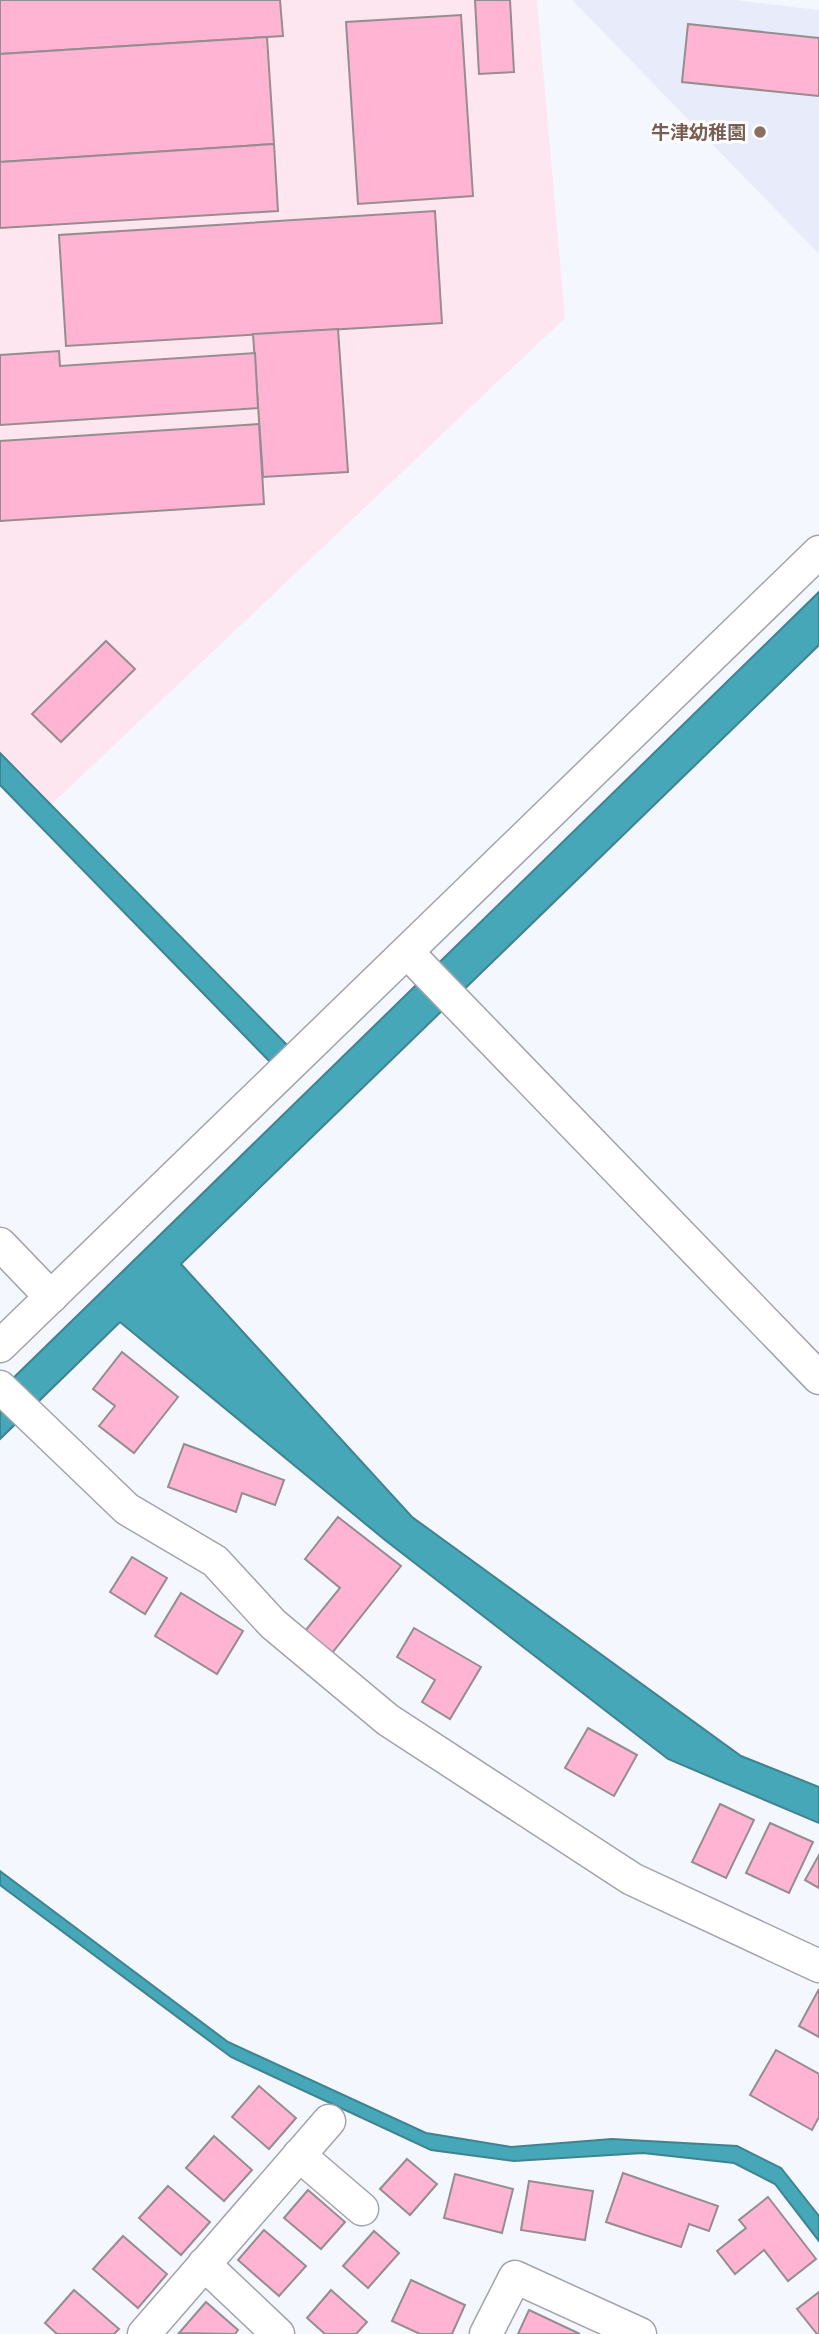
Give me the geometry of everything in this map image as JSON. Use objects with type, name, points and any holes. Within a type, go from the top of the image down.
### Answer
[{"type":"street","points":[[0,1346],[819,552]]},
{"type":"street","points":[[407,951],[819,1378]]},
{"type":"street","points":[[0,1244],[51,1297]]},
{"type":"street","points":[[0,1387],[127,1509],[215,1561],[273,1624],[388,1720],[632,1879],[819,1966]]},
{"type":"street","points":[[144,2334],[329,2121]]},
{"type":"street","points":[[299,2155],[362,2208]]},
{"type":"street","points":[[204,2264],[278,2334]]},
{"type":"street","points":[[486,2334],[515,2277],[640,2334]]},
{"type":"shaded area","points":[[0,0],[537,0],[565,318],[52,804],[39,807],[0,767]]},
{"type":"shaded area","name":"牛津幼稚園","points":[[572,0],[735,0],[819,10],[819,254]]},
{"type":"water","points":[[819,592],[819,645],[181,1264],[412,1517],[741,1756],[819,1787],[819,1823],[668,1759],[385,1540],[120,1322],[0,1439],[0,1391]]},
{"type":"water","points":[[0,753],[290,1048],[274,1066],[0,785]]},
{"type":"water","points":[[0,1871],[228,2042],[426,2133],[511,2147],[612,2139],[737,2146],[781,2168],[819,2216],[819,2241],[775,2184],[734,2163],[643,2153],[514,2161],[431,2150],[231,2057],[0,1885]]},
{"type":"building","points":[[0,0],[280,0],[283,36],[0,54]]},
{"type":"building","points":[[475,0],[510,0],[514,72],[479,74]]},
{"type":"building","points":[[461,15],[473,196],[358,204],[346,22]]},
{"type":"building","points":[[688,24],[819,38],[819,96],[682,82]]},
{"type":"building","points":[[267,37],[274,144],[0,162],[0,54]]},
{"type":"building","points":[[274,144],[278,211],[0,228],[0,162]]},
{"type":"building","points":[[435,211],[442,323],[66,346],[59,235]]},
{"type":"building","points":[[338,329],[348,472],[263,477],[253,334]]},
{"type":"building","points":[[59,351],[60,366],[255,353],[258,408],[0,425],[0,355]]},
{"type":"building","points":[[259,424],[264,504],[0,521],[0,441]]},
{"type":"building","points":[[106,641],[135,669],[61,742],[32,714]]},
{"type":"building","points":[[122,1352],[178,1397],[134,1453],[99,1426],[115,1406],[93,1389]]},
{"type":"building","points":[[184,1444],[284,1480],[275,1505],[242,1493],[236,1512],[168,1487]]},
{"type":"building","points":[[338,1517],[401,1566],[332,1653],[305,1631],[340,1588],[305,1559]]},
{"type":"building","points":[[132,1557],[167,1578],[145,1614],[110,1592]]},
{"type":"building","points":[[181,1593],[243,1631],[217,1674],[155,1636]]},
{"type":"building","points":[[414,1628],[481,1667],[450,1719],[422,1702],[435,1680],[397,1657]]},
{"type":"building","points":[[588,1728],[637,1755],[614,1796],[565,1768]]},
{"type":"building","points":[[720,1804],[754,1820],[726,1878],[692,1862]]},
{"type":"building","points":[[770,1823],[813,1842],[789,1893],[746,1873]]},
{"type":"building","points":[[819,1855],[819,1888],[805,1880]]},
{"type":"building","points":[[819,1989],[819,2037],[799,2026]]},
{"type":"building","points":[[776,2050],[819,2074],[819,2117],[812,2130],[750,2095]]},
{"type":"building","points":[[259,2086],[296,2118],[269,2149],[232,2117]]},
{"type":"building","points":[[214,2136],[252,2170],[224,2201],[186,2168]]},
{"type":"building","points":[[407,2159],[437,2184],[410,2215],[380,2189]]},
{"type":"building","points":[[623,2173],[718,2206],[709,2231],[689,2224],[681,2247],[606,2222]]},
{"type":"building","points":[[455,2174],[513,2189],[502,2233],[444,2218]]},
{"type":"building","points":[[529,2181],[593,2191],[585,2240],[521,2230]]},
{"type":"building","points":[[168,2186],[210,2222],[181,2255],[139,2218]]},
{"type":"building","points":[[308,2190],[345,2222],[321,2249],[284,2218]]},
{"type":"building","points":[[768,2197],[816,2259],[788,2281],[764,2250],[735,2274],[717,2251],[746,2228],[739,2220]]},
{"type":"building","points":[[264,2230],[306,2266],[279,2296],[238,2260]]},
{"type":"building","points":[[374,2231],[399,2253],[368,2288],[343,2266]]},
{"type":"building","points":[[123,2236],[167,2274],[138,2308],[93,2269]]},
{"type":"building","points":[[411,2280],[465,2305],[452,2334],[420,2334],[392,2321]]},
{"type":"building","points":[[74,2290],[119,2329],[114,2334],[57,2334],[45,2323]]},
{"type":"building","points":[[331,2290],[367,2322],[356,2334],[325,2334],[307,2318]]},
{"type":"building","points":[[819,2292],[819,2334],[817,2334],[797,2309]]},
{"type":"building","points":[[206,2302],[238,2330],[235,2334],[179,2333]]},
{"type":"building","points":[[529,2310],[580,2334],[518,2334]]},
{"type":"place","name":"牛津幼稚園","points":[[760,132]]}]
